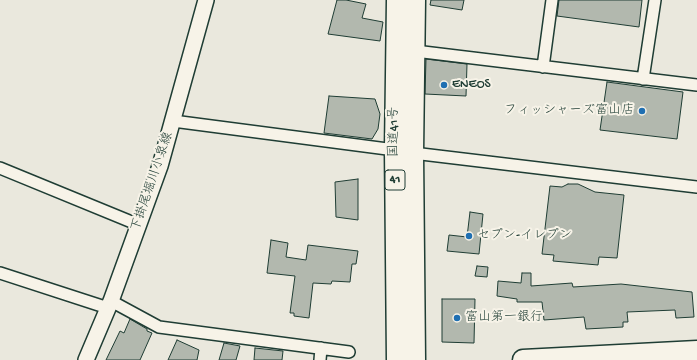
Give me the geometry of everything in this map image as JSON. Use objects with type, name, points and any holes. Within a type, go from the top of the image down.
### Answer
[{"type":"highway","name":"国道41号","points":[[396,0],[415,360]]},
{"type":"highway","name":"国道41号","points":[[397,360],[404,152],[416,51],[415,0]]},
{"type":"highway","points":[[523,360],[697,351]]},
{"type":"main road","name":"下掛尾堀川小泉線","points":[[86,360],[109,304],[160,166],[206,0]]},
{"type":"street","points":[[543,67],[552,0]]},
{"type":"street","points":[[643,79],[655,0]]},
{"type":"street","points":[[416,51],[697,85]]},
{"type":"street","points":[[173,121],[404,152],[697,187]]},
{"type":"street","points":[[0,168],[139,225]]},
{"type":"street","points":[[0,273],[109,304],[158,327],[349,352]]},
{"type":"street","points":[[320,360],[321,348]]},
{"type":"building","points":[[337,0],[346,0],[366,4],[362,18],[383,22],[380,41],[328,34]]},
{"type":"building","points":[[431,0],[464,0],[462,10],[430,5]]},
{"type":"building","points":[[559,0],[642,0],[639,27],[557,16]]},
{"type":"building","points":[[426,59],[467,64],[466,96],[425,94]]},
{"type":"building","name":"フィッシャーズ富山店","points":[[607,82],[683,92],[677,139],[600,130]]},
{"type":"building","points":[[329,96],[375,99],[380,114],[378,129],[372,139],[324,133]]},
{"type":"building","points":[[358,179],[358,220],[336,217],[335,182]]},
{"type":"building","points":[[568,184],[578,184],[595,192],[624,195],[617,258],[599,257],[598,265],[553,261],[554,255],[542,254],[550,186],[562,187]]},
{"type":"building","points":[[470,212],[483,214],[479,254],[447,251],[449,235],[467,237]]},
{"type":"building","points":[[271,240],[288,243],[286,257],[306,260],[308,245],[358,251],[356,264],[352,264],[350,282],[332,281],[331,284],[313,283],[309,318],[294,316],[294,313],[290,313],[295,276],[267,273]]},
{"type":"building","points":[[477,266],[488,267],[487,277],[475,276]]},
{"type":"building","points":[[522,273],[531,273],[531,286],[572,283],[573,287],[621,284],[692,292],[694,317],[676,318],[675,310],[627,312],[628,322],[623,322],[623,327],[586,329],[584,317],[544,320],[542,302],[517,302],[517,299],[497,296],[498,281],[521,283]]},
{"type":"building","points":[[442,299],[475,299],[474,343],[442,342]]},
{"type":"building","points":[[130,319],[152,333],[140,360],[106,360],[120,331],[124,333]]},
{"type":"building","points":[[177,340],[199,350],[197,360],[168,360]]},
{"type":"building","points":[[224,343],[240,346],[236,360],[219,360]]},
{"type":"building","points":[[255,348],[283,351],[282,360],[254,360]]},
{"type":"place","name":"ENEOS","points":[[444,85]]},
{"type":"place","name":"フィッシャーズ富山店","points":[[642,111]]},
{"type":"place","name":"セブン-イレブン","points":[[469,236]]},
{"type":"place","name":"富山第一銀行","points":[[457,318]]}]
